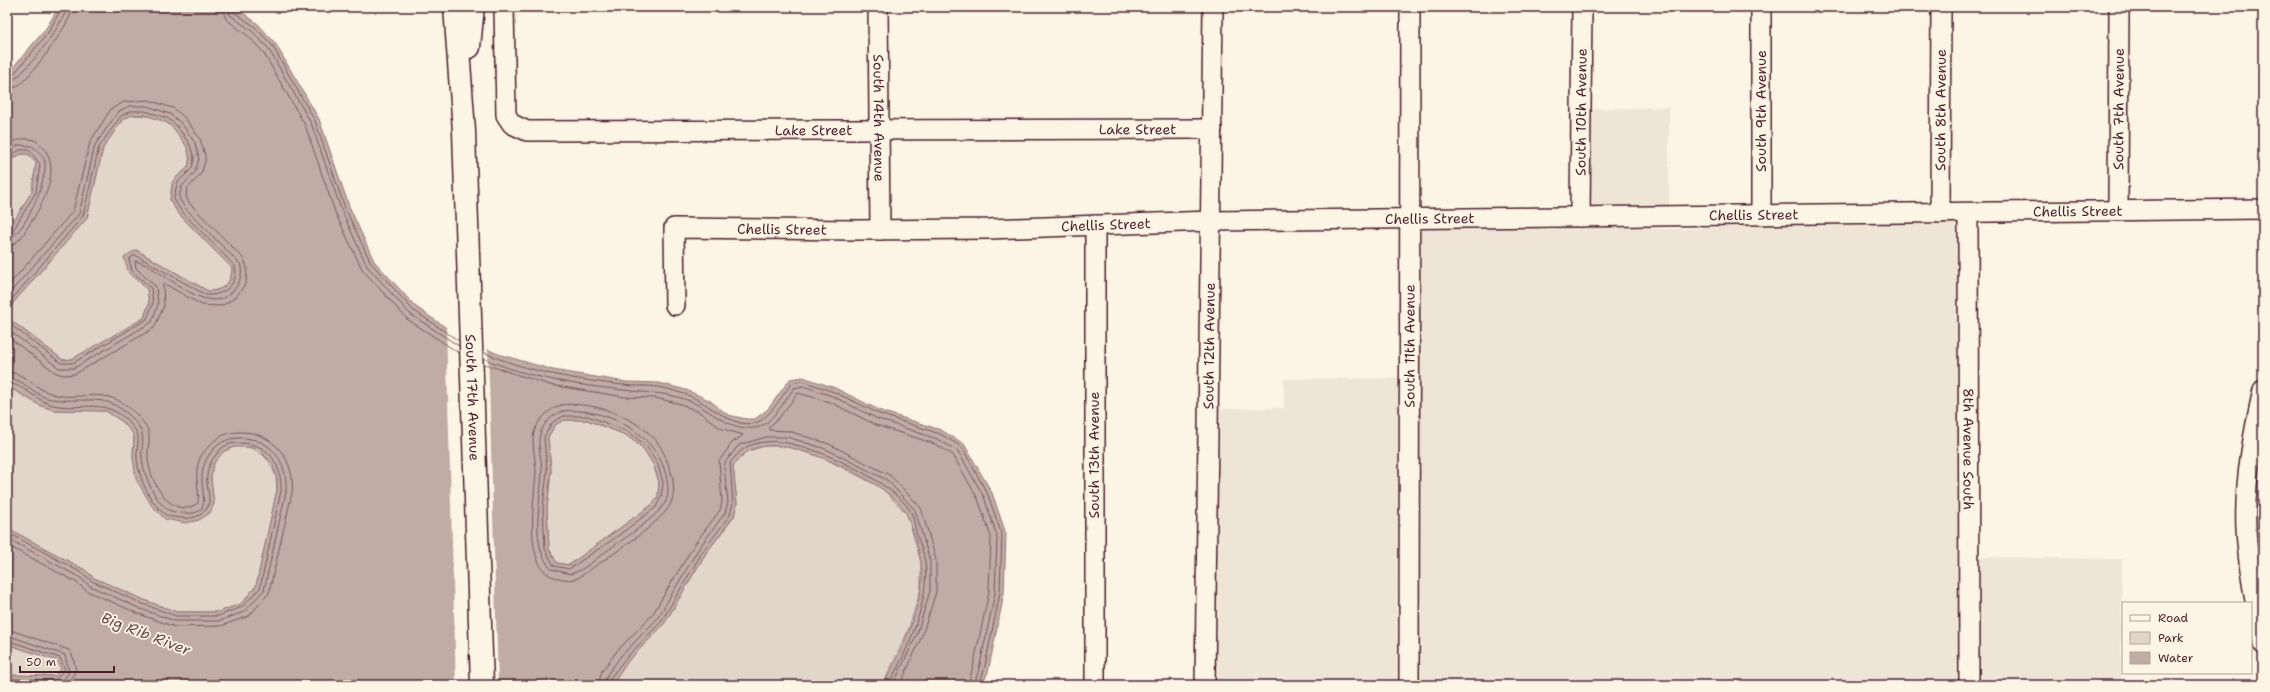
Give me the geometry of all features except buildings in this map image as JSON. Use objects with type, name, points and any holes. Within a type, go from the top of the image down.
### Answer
[{"type":"main road","name":"South 17th Avenue","points":[[456,7],[463,110],[482,685]]},
{"type":"main road","name":"South 17th Avenue","points":[[463,110],[473,7]]},
{"type":"street","name":"Lake Street","points":[[504,7],[506,114],[512,124],[522,130],[549,132],[879,129],[1212,129]]},
{"type":"street","name":"South 14th Avenue","points":[[878,7],[880,230]]},
{"type":"street","name":"South 12th Avenue","points":[[1205,685],[1213,7]]},
{"type":"street","name":"South 11th Avenue","points":[[1409,685],[1410,7]]},
{"type":"street","name":"South 10th Avenue","points":[[1580,217],[1582,7]]},
{"type":"street","name":"South 9th Avenue","points":[[1761,7],[1761,215]]},
{"type":"street","name":"South 8th Avenue","points":[[1940,213],[1941,7]]},
{"type":"street","name":"South 7th Avenue","points":[[2118,211],[2119,7]]},
{"type":"street","name":"Chellis Street","points":[[675,305],[674,228],[880,230],[1210,221],[2263,209]]},
{"type":"street","name":"8th Avenue South","points":[[1968,213],[1969,685]]},
{"type":"street","name":"South 13th Avenue","points":[[1095,225],[1095,685]]},
{"type":"street","points":[[2263,390],[2253,436],[2246,508],[2252,583],[2263,644]]},
{"type":"shaded area","points":[[1669,107],[1669,207],[1583,217],[1664,229],[1715,228],[1761,215],[1968,213],[1976,557],[2122,559],[2121,685],[1205,685],[1207,409],[1284,408],[1284,379],[1399,378],[1410,374],[1410,219],[1580,217],[1581,109]]},
{"type":"green space","points":[[132,115],[148,116],[165,122],[175,129],[184,141],[189,154],[188,166],[173,181],[170,200],[178,213],[232,268],[232,273],[226,285],[222,288],[208,291],[136,250],[129,273],[147,289],[149,303],[144,318],[72,359],[63,360],[9,319],[7,314],[13,303],[87,218],[103,148],[122,120]]},
{"type":"green space","points":[[21,154],[28,154],[36,163],[32,191],[7,233],[7,162]]},
{"type":"green space","points":[[7,386],[41,406],[54,410],[106,411],[123,422],[134,435],[133,458],[214,504],[211,476],[215,462],[223,452],[233,447],[245,447],[257,451],[267,459],[274,472],[277,490],[256,586],[241,604],[218,612],[177,612],[144,600],[94,578],[85,570],[7,528]]},
{"type":"green space","points":[[564,420],[587,420],[626,435],[643,448],[653,464],[659,482],[658,496],[653,504],[569,565],[557,563],[549,549],[547,508],[551,471],[548,437],[555,425]]},
{"type":"green space","points":[[765,446],[785,446],[822,457],[882,488],[907,514],[921,562],[921,589],[908,631],[883,685],[612,685],[628,661],[664,624],[706,553],[734,517],[737,503],[733,466],[744,452]]},
{"type":"green space","points":[[7,644],[59,661],[61,669],[55,676],[7,675]]},
{"type":"water","name":"Big Rib River","points":[[59,7],[235,7],[258,24],[275,43],[319,119],[349,206],[374,261],[416,307],[458,336],[498,354],[553,370],[626,382],[659,383],[686,390],[709,400],[728,415],[746,419],[755,419],[768,409],[790,379],[803,377],[835,388],[881,411],[941,430],[964,444],[992,493],[1006,534],[1004,594],[988,672],[982,685],[883,685],[906,638],[919,601],[921,589],[921,561],[914,533],[907,515],[899,503],[884,491],[865,478],[844,467],[821,457],[799,450],[780,446],[765,446],[755,448],[747,452],[733,466],[737,503],[734,516],[706,553],[664,624],[628,661],[612,685],[7,685],[7,675],[55,676],[61,669],[58,661],[7,644],[7,528],[85,570],[94,578],[144,600],[177,612],[218,612],[241,604],[256,586],[277,490],[277,477],[272,463],[258,449],[251,447],[234,447],[224,451],[214,463],[211,477],[214,504],[210,513],[199,520],[186,523],[165,519],[152,506],[136,479],[133,458],[134,435],[123,422],[106,411],[54,410],[41,406],[7,386],[7,314],[9,319],[63,360],[72,359],[144,318],[149,303],[147,289],[129,273],[124,257],[136,250],[208,291],[218,290],[226,285],[232,273],[232,268],[178,213],[170,200],[173,181],[188,167],[190,158],[187,147],[174,129],[166,122],[145,115],[132,115],[122,120],[103,148],[87,218],[13,303],[7,313],[7,233],[32,191],[36,163],[28,154],[21,154],[7,162],[7,74],[45,30]],"holes":[[[564,420],[587,420],[626,435],[643,448],[653,464],[659,482],[658,496],[653,504],[569,565],[557,563],[549,549],[547,508],[551,471],[548,437],[555,425]]]},
{"type":"pier","points":[[446,325],[459,334],[488,348],[498,685],[456,685]]}]
